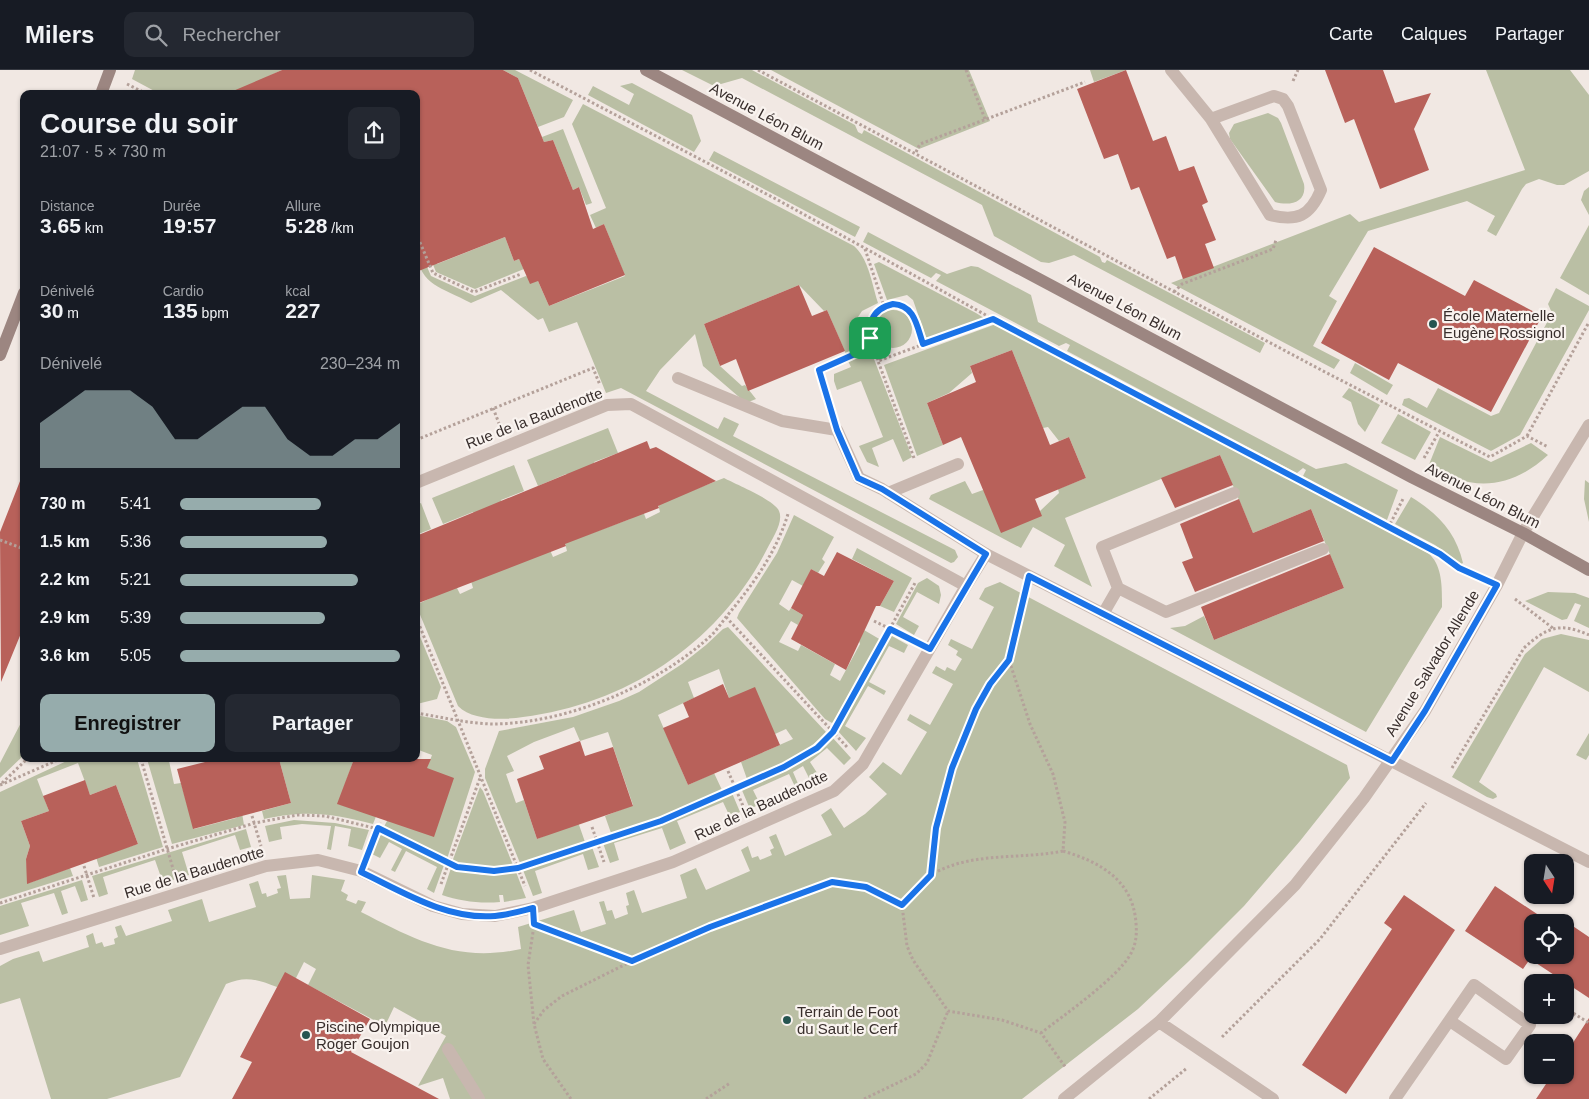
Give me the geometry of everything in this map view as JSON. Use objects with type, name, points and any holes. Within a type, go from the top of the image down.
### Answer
[{"type":"street","points":[[102,90],[110,70]]},
{"type":"street","name":"Avenue Léon Blum","points":[[646,70],[1414,478],[1524,533],[1589,570]]},
{"type":"street","points":[[1171,70],[1211,119],[1270,215],[1286,219],[1303,215],[1314,206],[1321,190],[1288,106],[1283,99],[1274,96],[1211,119]]},
{"type":"street","points":[[0,356],[20,304]]},
{"type":"street","points":[[678,378],[782,421],[837,430],[858,478],[888,493],[986,554],[1392,761]]},
{"type":"street","name":"Rue de la Baudenotte","points":[[0,949],[266,866],[318,860],[361,872],[433,906],[462,914],[495,916],[533,908],[673,862],[834,791],[863,764],[966,586],[795,495],[631,404],[607,404],[420,481]]},
{"type":"street","name":"Avenue Salvador Allende","points":[[1064,1099],[1080,1088],[1159,1022],[1295,885],[1392,761],[1425,711],[1497,585],[1524,533],[1589,425]]},
{"type":"street","points":[[888,493],[958,464]]},
{"type":"street","points":[[1234,494],[1102,547],[1118,588],[1166,612],[1323,550]]},
{"type":"street","points":[[966,586],[986,554]]},
{"type":"street","points":[[1103,614],[1118,588]]},
{"type":"street","name":"Avenue Salvador Allende","points":[[1392,761],[1439,787],[1589,862]]},
{"type":"street","points":[[1395,1099],[1474,985],[1530,1025],[1506,1060],[1450,1021]]},
{"type":"street","points":[[1159,1022],[1273,1099]]},
{"type":"street","points":[[448,1049],[479,1099]]},
{"type":"path","points":[[530,70],[865,248],[993,319],[1440,554],[1459,568],[1497,585],[1554,629]]},
{"type":"path","points":[[758,70],[916,152],[1174,292],[1490,457],[1527,436],[1589,322]]},
{"type":"path","points":[[966,70],[985,119]]},
{"type":"path","points":[[916,152],[920,144],[1086,82]]},
{"type":"path","points":[[1174,292],[1182,284],[1273,248],[1286,219]]},
{"type":"path","points":[[420,242],[433,273],[474,292],[521,274]]},
{"type":"path","points":[[865,248],[884,306]]},
{"type":"path","points":[[922,478],[873,346],[869,327],[873,315],[884,306],[903,304],[913,314],[923,344]]},
{"type":"path","points":[[878,360],[993,319]]},
{"type":"path","points":[[837,430],[819,370],[873,346]]},
{"type":"path","points":[[420,438],[592,368],[607,404]]},
{"type":"path","points":[[1527,436],[1570,458]]},
{"type":"path","points":[[420,714],[494,724],[544,718],[592,706],[651,679],[707,640],[747,592],[776,544],[795,495]]},
{"type":"path","points":[[0,540],[20,548]]},
{"type":"path","points":[[0,902],[167,848],[255,823],[297,815],[325,816],[378,828],[468,870],[494,871],[518,868],[661,821],[801,758],[817,748],[833,732],[925,565]]},
{"type":"path","points":[[931,875],[936,828],[952,768],[976,709],[990,684],[1009,660],[1029,576]]},
{"type":"path","points":[[726,617],[863,764]]},
{"type":"path","points":[[874,621],[930,649]]},
{"type":"path","points":[[1149,1099],[1206,1054],[1320,939],[1439,787],[1524,648],[1539,635],[1567,626],[1589,635]]},
{"type":"path","points":[[420,627],[533,908],[534,924],[528,965],[534,1024],[543,1059],[571,1099]]},
{"type":"path","points":[[1009,660],[1030,724],[1053,774],[1065,822],[1063,851]]},
{"type":"path","points":[[0,785],[24,762]]},
{"type":"path","points":[[0,785],[53,762]]},
{"type":"path","points":[[142,762],[180,892]]},
{"type":"path","points":[[728,771],[753,828]]},
{"type":"path","points":[[433,906],[480,778]]},
{"type":"path","points":[[252,816],[266,866]]},
{"type":"path","points":[[361,872],[380,822]]},
{"type":"path","points":[[592,827],[611,882]]},
{"type":"path","points":[[902,905],[931,875],[965,862],[1008,855],[1042,855],[1063,851],[1088,859],[1111,873],[1135,905],[1137,937],[1130,956],[1117,971],[1041,1033]]},
{"type":"path","points":[[84,866],[100,917]]},
{"type":"path","points":[[534,1024],[544,1010],[562,996],[632,961],[710,927],[832,882],[866,887],[902,905]]},
{"type":"path","points":[[902,905],[907,946],[913,960],[948,1012],[1002,1020],[1041,1033],[1080,1088]]},
{"type":"path","points":[[534,924],[632,961]]},
{"type":"path","points":[[864,1099],[916,1074],[927,1063],[948,1012]]},
{"type":"path","points":[[1574,1014],[1589,1023]]},
{"type":"path","points":[[706,1099],[730,1083]]},
{"type":"green space","points":[[135,70],[282,70],[267,77],[272,90],[153,90],[132,79]]},
{"type":"green space","points":[[503,70],[515,70],[573,100],[564,117],[538,127],[518,78]]},
{"type":"green space","points":[[682,70],[752,70],[855,125],[858,132],[862,134],[864,130],[1100,257],[1102,262],[1105,263],[1107,260],[1265,343],[1260,353],[1074,255],[1049,263],[1041,262],[994,236],[982,205],[742,78],[714,86]]},
{"type":"green space","points":[[771,70],[969,70],[990,121],[919,149]]},
{"type":"green space","points":[[1090,70],[1126,70],[1094,82]]},
{"type":"green space","points":[[1486,70],[1570,70],[1589,95],[1589,171],[1564,185],[1557,185],[1539,179],[1526,184],[1496,236],[1487,231],[1495,216],[1467,201],[1368,231],[1329,296],[1337,301],[1313,346],[1340,360],[1334,369],[1171,283],[1350,214],[1359,222],[1525,170]]},
{"type":"green space","points":[[632,83],[692,115],[701,141],[694,152],[588,95],[593,86],[629,105],[634,94],[620,86]]},
{"type":"green space","points":[[583,104],[854,246],[859,251],[867,265],[878,303],[862,311],[858,317],[866,345],[846,354],[827,310],[824,311],[799,285],[704,324],[720,366],[742,386],[745,385],[756,399],[746,403],[703,366],[695,334],[660,370],[646,391],[718,429],[724,417],[739,424],[733,436],[955,550],[958,557],[954,562],[951,563],[621,388],[606,393],[577,322],[549,332],[543,318],[538,320],[501,290],[471,303],[439,287],[424,275],[420,267],[420,250],[431,276],[475,296],[526,276],[538,281],[549,306],[625,276],[604,224],[596,228],[590,215],[606,208],[572,124]]},
{"type":"green space","points":[[1268,113],[1278,118],[1281,123],[1304,184],[1303,195],[1296,202],[1286,204],[1275,202],[1230,139],[1229,133],[1234,124]]},
{"type":"green space","points":[[563,129],[592,203],[586,205],[579,187],[573,190],[553,140],[544,142],[542,137]]},
{"type":"green space","points":[[714,151],[860,227],[855,237],[709,160]]},
{"type":"green space","points":[[1589,187],[1589,215],[1581,200],[1584,191]]},
{"type":"green space","points":[[420,222],[437,264],[505,237],[514,261],[519,259],[524,269],[475,289],[436,272],[420,232]]},
{"type":"green space","points":[[1589,225],[1589,295],[1560,278]]},
{"type":"green space","points":[[868,232],[947,274],[971,266],[978,267],[1031,295],[1038,322],[1316,469],[1346,463],[1398,490],[1387,520],[1303,476],[1306,470],[1303,468],[1297,473],[1067,351],[1070,345],[1066,343],[1059,346],[936,281],[941,275],[936,273],[931,278],[863,242]]},
{"type":"green space","points":[[879,262],[984,318],[929,339],[926,337],[913,300],[907,295],[887,300],[874,264]]},
{"type":"green space","points":[[1556,288],[1589,306],[1589,310],[1520,435],[1491,451],[1402,405],[1404,399],[1409,398],[1427,408],[1438,388],[1491,416],[1499,413],[1552,313],[1548,304]]},
{"type":"green space","points":[[893,310],[907,315],[912,329],[907,343],[893,348],[879,343],[874,329],[879,315]]},
{"type":"green space","points":[[996,324],[1428,553],[1433,558],[1441,578],[1442,607],[1366,732],[1170,628],[1185,626],[1204,616],[1214,640],[1344,588],[1311,509],[1253,533],[1220,455],[1065,518],[1092,587],[1054,566],[1065,545],[1033,527],[1021,548],[929,499],[931,495],[965,481],[972,494],[983,490],[1040,511],[1059,493],[1058,489],[1086,478],[1069,437],[1059,441],[1048,427],[1043,428],[1012,350],[970,366],[972,373],[949,393],[927,403],[943,445],[917,456],[884,365]]},
{"type":"green space","points":[[870,353],[912,457],[903,462],[893,439],[872,448],[879,467],[867,462],[859,446],[883,437],[861,381],[837,390],[834,381],[834,374],[851,367],[848,361]]},
{"type":"green space","points":[[1355,363],[1393,385],[1387,395],[1350,373]]},
{"type":"green space","points":[[1349,388],[1380,405],[1365,432],[1358,424],[1351,402],[1342,397]]},
{"type":"green space","points":[[1398,414],[1431,432],[1415,460],[1381,443]]},
{"type":"green space","points":[[608,428],[618,453],[594,462],[598,475],[566,474],[538,486],[527,460]]},
{"type":"green space","points":[[1440,437],[1491,462],[1531,443],[1548,455],[1534,467],[1505,481],[1475,483],[1444,475],[1428,467]]},
{"type":"green space","points":[[514,465],[524,491],[501,500],[506,513],[478,524],[473,512],[443,524],[432,498]]},
{"type":"green space","points":[[724,478],[770,502],[779,511],[780,520],[767,549],[747,583],[723,613],[696,640],[666,663],[633,683],[598,698],[561,710],[523,717],[498,719],[480,717],[464,711],[458,706],[420,615],[420,603],[456,586],[460,594],[473,588],[471,581],[550,550],[553,557],[567,551],[565,543],[630,519],[643,511],[646,519],[660,512],[658,504]]},
{"type":"green space","points":[[1585,480],[1589,483],[1589,522],[1584,499]]},
{"type":"green space","points":[[1411,497],[1444,524],[1456,542],[1463,563],[1461,564],[1435,545],[1395,524]]},
{"type":"green space","points":[[420,503],[431,529],[420,533]]},
{"type":"green space","points":[[794,515],[834,537],[822,559],[825,562],[818,573],[811,569],[803,586],[792,580],[779,604],[789,611],[791,608],[803,615],[798,625],[791,621],[779,642],[798,651],[801,645],[835,664],[830,675],[840,681],[860,644],[859,641],[864,630],[881,640],[837,720],[832,723],[825,719],[737,618],[777,553]]},
{"type":"green space","points":[[857,548],[912,578],[894,612],[880,606],[894,581],[852,559]]},
{"type":"green space","points":[[927,578],[939,586],[941,595],[939,604],[917,592],[903,617],[919,626],[914,635],[896,624],[918,583]]},
{"type":"green space","points":[[1000,582],[1347,765],[1350,778],[1300,841],[1244,906],[1189,961],[1138,1009],[1022,1099],[450,1099],[443,1078],[418,1086],[446,1036],[394,1007],[385,1026],[308,985],[316,969],[304,962],[296,978],[277,987],[246,979],[226,984],[180,1077],[107,1099],[51,1099],[20,998],[0,1004],[0,966],[13,959],[39,951],[43,962],[89,947],[86,936],[93,933],[96,944],[102,942],[104,947],[115,944],[114,939],[118,937],[115,927],[121,925],[126,936],[172,921],[168,910],[202,899],[209,922],[256,907],[249,884],[258,881],[262,894],[266,893],[267,897],[278,893],[277,889],[281,888],[277,876],[286,875],[290,899],[310,898],[312,875],[345,880],[341,891],[348,895],[346,900],[356,904],[358,900],[366,902],[361,912],[419,940],[457,951],[477,953],[498,953],[521,949],[518,927],[574,910],[581,932],[606,924],[599,902],[604,901],[607,911],[612,910],[615,919],[628,914],[626,906],[629,905],[626,893],[634,890],[642,913],[687,898],[680,875],[696,868],[706,890],[750,871],[741,850],[748,846],[752,858],[758,856],[760,860],[772,855],[770,850],[774,848],[769,837],[776,834],[785,856],[832,835],[821,815],[831,808],[844,828],[865,814],[887,794],[869,777],[883,762],[901,775],[927,732],[907,720],[910,714],[930,725],[953,684],[932,673],[936,666],[945,671],[947,667],[955,671],[962,659],[956,655],[958,651],[948,645],[951,639],[972,649],[994,607],[979,599],[985,588]]},
{"type":"green space","points":[[1548,592],[1575,593],[1589,598],[1589,628],[1574,621],[1581,605],[1575,603],[1567,619],[1562,620],[1525,601]]},
{"type":"green space","points":[[728,627],[826,732],[809,748],[799,754],[747,779],[741,762],[793,739],[786,729],[775,734],[729,698],[719,669],[688,682],[694,698],[658,715],[688,785],[714,773],[722,790],[657,818],[611,833],[605,816],[633,805],[608,732],[580,741],[574,727],[534,742],[507,756],[514,771],[506,774],[516,803],[524,800],[537,839],[578,822],[585,842],[520,863],[485,778],[485,769],[499,731],[573,717],[639,692],[682,664],[723,629]]},
{"type":"green space","points":[[1561,634],[1589,640],[1589,692],[1544,667],[1479,782],[1496,794],[1497,797],[1493,799],[1487,797],[1452,777],[1525,654],[1542,639]]},
{"type":"green space","points":[[890,635],[908,645],[904,653],[889,646],[869,682],[886,691],[884,695],[868,686],[845,726],[866,738],[856,751],[837,730]]},
{"type":"green space","points":[[420,637],[441,687],[437,699],[420,703]]},
{"type":"green space","points":[[420,716],[447,721],[456,727],[475,772],[447,859],[383,829],[394,810],[422,775],[432,755],[420,750]]},
{"type":"green space","points":[[20,725],[20,759],[0,778],[0,763]]},
{"type":"green space","points":[[1589,733],[1589,755],[1586,760],[1576,755]]},
{"type":"green space","points":[[832,737],[851,758],[844,765],[827,748],[810,762],[823,782],[814,788],[803,766],[793,772],[802,793],[799,795],[789,774],[753,790],[760,804],[750,809],[741,788],[778,773],[801,761]]},
{"type":"green space","points":[[65,762],[138,762],[163,847],[99,867],[96,857],[138,844],[116,785],[90,795],[78,763],[37,779],[49,811],[21,821],[30,846],[26,859],[29,883],[70,868],[73,876],[0,899],[0,792]]},
{"type":"green space","points":[[148,762],[169,762],[174,784],[181,783],[194,829],[236,818],[242,813],[244,825],[172,844]]},
{"type":"green space","points":[[280,762],[353,762],[338,804],[377,814],[373,824],[344,817],[318,814],[293,814],[264,819],[262,811],[291,803]]},
{"type":"green space","points":[[480,787],[513,865],[480,867],[452,862]]},
{"type":"green space","points":[[732,793],[740,812],[730,817],[723,802],[677,821],[686,843],[670,850],[662,828],[614,843],[619,860],[610,863],[603,843],[662,823]]},
{"type":"green space","points":[[294,820],[335,823],[369,830],[362,850],[348,846],[351,829],[335,826],[331,850],[327,849],[331,826],[302,824],[280,827],[282,839],[269,842],[265,826]]},
{"type":"green space","points":[[246,829],[251,847],[240,850],[235,835],[182,852],[189,875],[163,883],[155,860],[103,877],[108,894],[99,897],[92,876]]},
{"type":"green space","points":[[381,834],[444,865],[434,893],[427,889],[437,867],[406,851],[395,872],[391,870],[402,849],[389,842],[380,858],[372,854]]},
{"type":"green space","points":[[592,847],[599,867],[588,870],[583,854],[535,871],[542,893],[533,896],[523,870]]},
{"type":"green space","points":[[451,868],[483,875],[516,872],[526,898],[504,902],[503,895],[499,895],[500,902],[485,903],[442,895]]},
{"type":"green space","points":[[82,880],[88,900],[81,902],[75,886],[61,891],[68,913],[62,915],[54,893],[21,903],[29,926],[0,935],[0,906]]},
{"type":"building","points":[[282,70],[503,70],[518,78],[544,142],[553,140],[573,190],[579,187],[593,229],[604,224],[625,275],[549,306],[538,281],[530,284],[519,259],[514,261],[505,237],[420,270],[420,90],[235,90]]},
{"type":"building","points":[[1126,70],[1153,141],[1166,136],[1179,171],[1194,166],[1208,202],[1202,205],[1216,240],[1205,244],[1214,268],[1183,279],[1175,256],[1167,259],[1139,187],[1131,190],[1118,154],[1104,159],[1077,89]]},
{"type":"building","points":[[1325,70],[1383,70],[1395,103],[1431,93],[1414,129],[1429,170],[1380,189],[1354,119],[1345,123]]},
{"type":"building","points":[[1374,247],[1465,296],[1474,280],[1542,316],[1491,412],[1398,363],[1389,380],[1321,343]]},
{"type":"building","points":[[799,285],[812,316],[827,310],[845,351],[748,391],[736,359],[720,366],[704,324]]},
{"type":"building","points":[[1012,350],[1050,445],[1069,437],[1086,478],[1035,499],[1042,516],[1001,533],[961,437],[943,445],[927,403],[976,382],[970,366]]},
{"type":"building","points":[[647,441],[650,449],[656,447],[716,481],[658,506],[659,508],[420,602],[420,534]]},
{"type":"building","points":[[1220,455],[1233,485],[1175,508],[1161,478]]},
{"type":"building","points":[[20,481],[20,636],[1,682],[0,532]]},
{"type":"building","points":[[1239,499],[1253,533],[1311,509],[1324,541],[1195,592],[1182,562],[1193,558],[1180,524]]},
{"type":"building","points":[[837,552],[894,581],[880,606],[876,606],[846,670],[791,639],[803,615],[791,608],[811,569],[824,576]]},
{"type":"building","points":[[1330,554],[1344,588],[1214,640],[1201,607]]},
{"type":"building","points":[[723,684],[729,698],[755,687],[780,745],[688,785],[663,728],[689,717],[683,703]]},
{"type":"building","points":[[580,741],[585,756],[613,747],[633,806],[537,839],[517,779],[544,769],[539,756]]},
{"type":"building","points":[[420,759],[431,759],[427,768],[454,778],[434,837],[337,804],[353,762],[420,762]]},
{"type":"building","points":[[205,762],[280,762],[291,803],[193,829],[177,769]]},
{"type":"building","points":[[85,780],[90,795],[116,785],[138,844],[27,884],[26,859],[30,846],[21,821],[49,811],[43,796]]},
{"type":"building","points":[[1495,886],[1537,914],[1524,914],[1524,964],[1526,964],[1523,969],[1465,931]]},
{"type":"building","points":[[1404,895],[1455,930],[1346,1094],[1302,1065],[1392,929],[1384,923]]},
{"type":"building","points":[[1574,927],[1589,937],[1589,998],[1574,988],[1574,974],[1553,974],[1538,964],[1574,964]]},
{"type":"building","name":"Piscine Olympique Roger Goujon","points":[[285,972],[370,1019],[351,1052],[439,1099],[232,1099],[252,1062],[240,1057]]},
{"type":"building","points":[[1589,1018],[1589,1099],[1536,1099],[1546,1084],[1574,1084],[1574,1041]]},
{"type":"place","name":"École Maternelle Eugène Rossignol","points":[[1433,324]]},
{"type":"place","name":"Terrain de Foot du Saut le Cerf","points":[[787,1020]]},
{"type":"place","name":"Piscine Olympique Roger Goujon","points":[[306,1035]]},
{"type":"route","points":[[893,304],[903,304],[913,314],[923,344],[993,319],[1440,554],[1459,568],[1497,585],[1425,711],[1392,761],[1029,576],[1009,660],[990,684],[976,709],[952,768],[936,828],[931,875],[902,905],[866,887],[832,882],[710,927],[632,961],[534,924],[533,908],[495,916],[462,914],[433,906],[361,872],[378,828],[457,867],[468,870],[494,871],[518,868],[661,821],[784,767],[817,748],[833,732],[890,629],[930,649],[986,554],[882,489],[858,478],[837,430],[819,370],[873,346],[870,338],[869,327],[873,315],[884,306],[893,304]]}]
